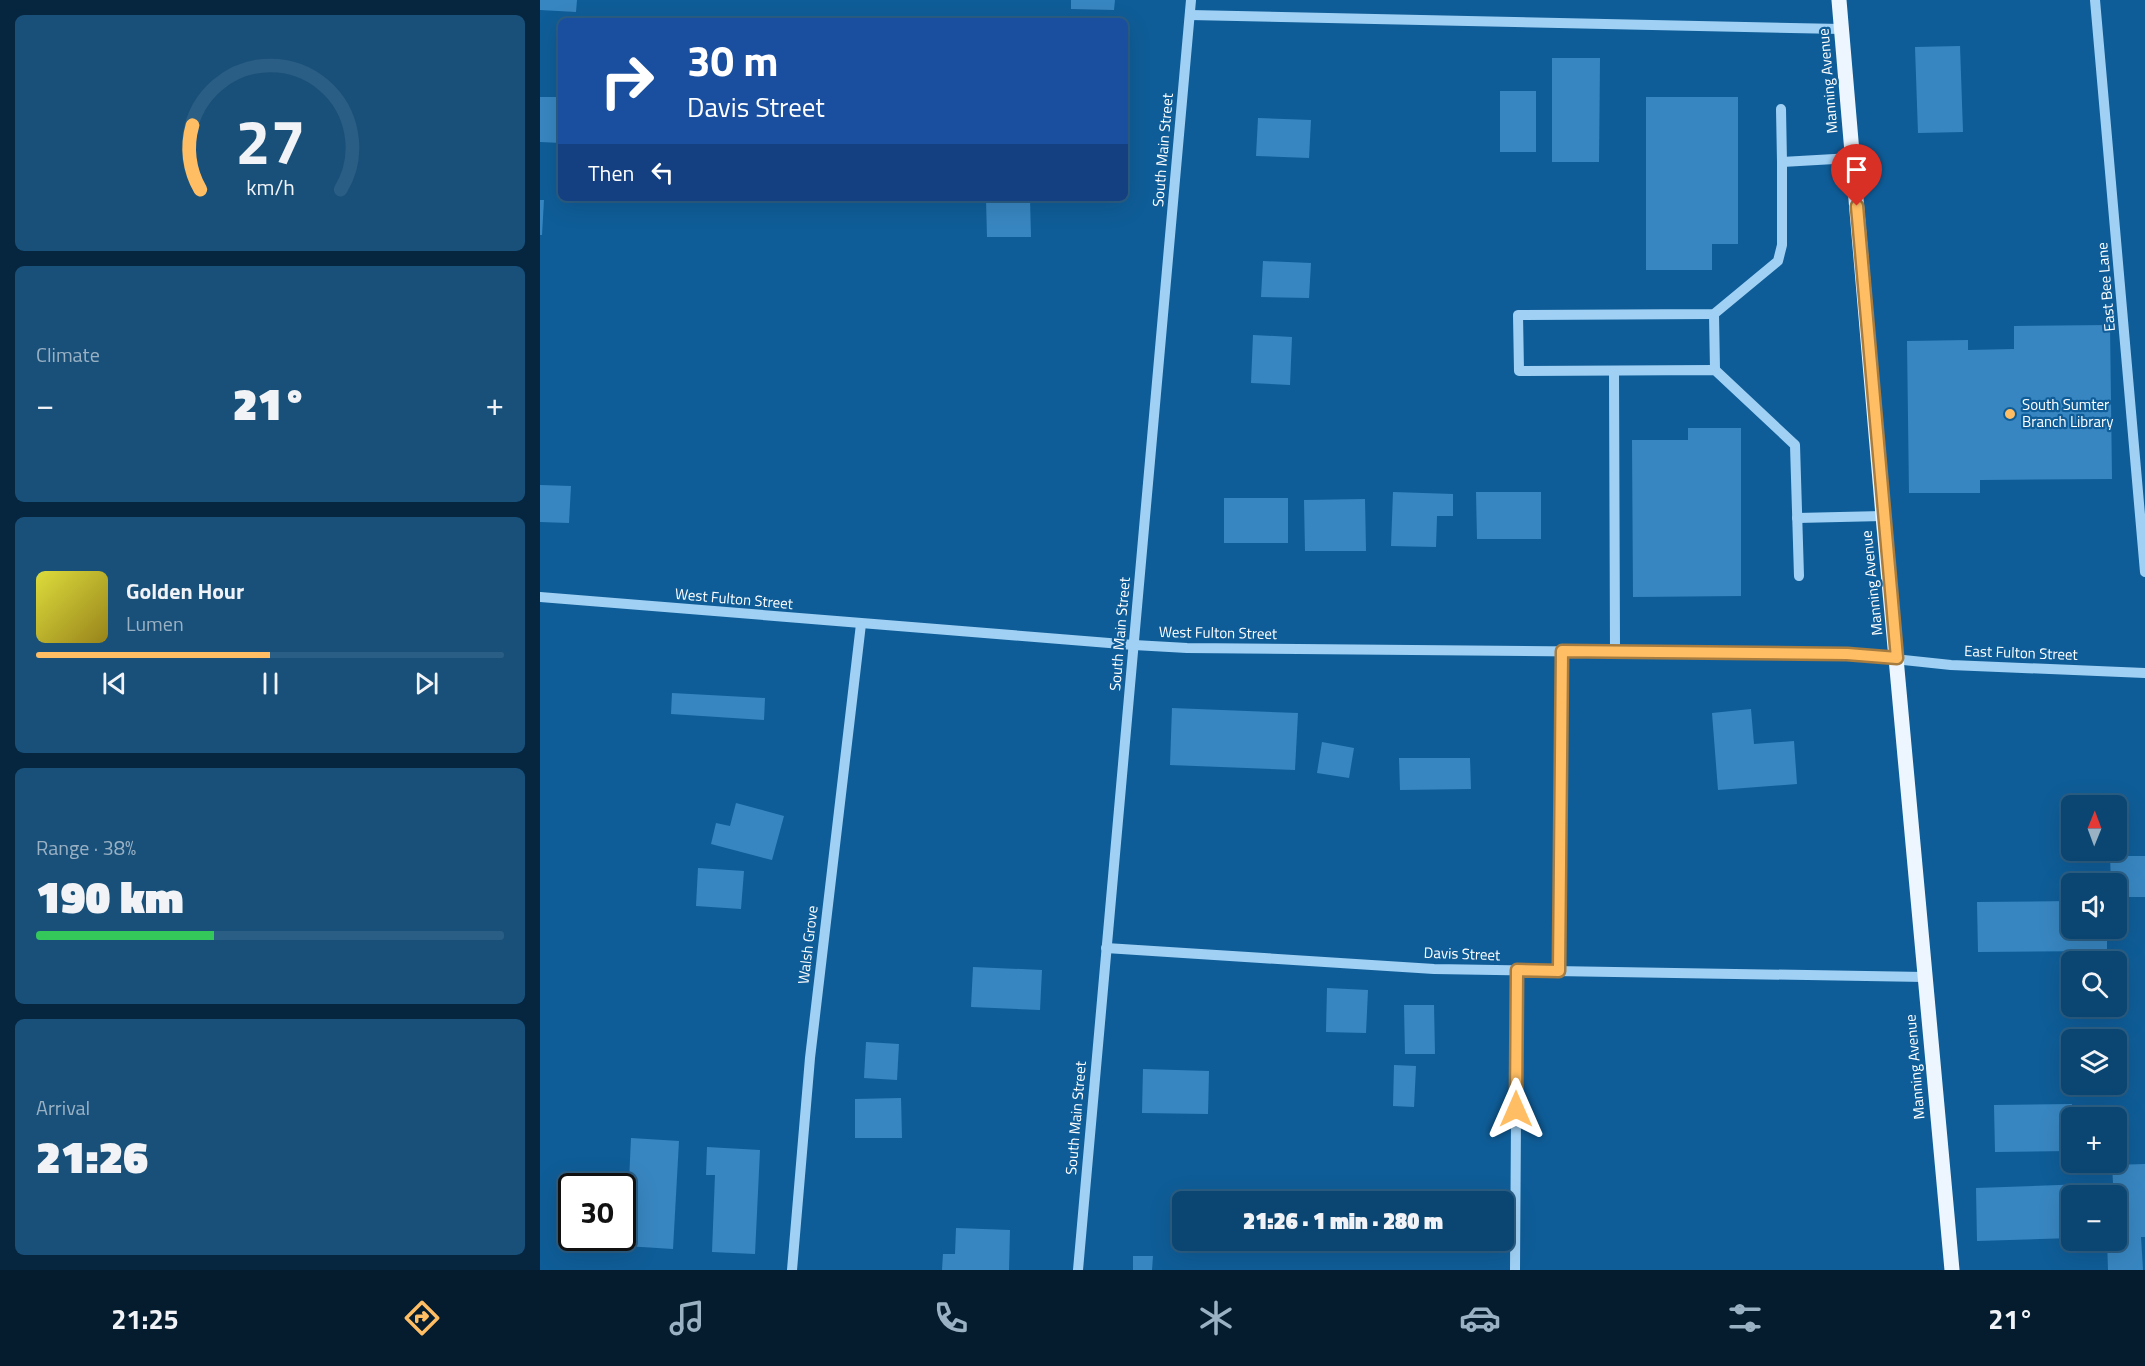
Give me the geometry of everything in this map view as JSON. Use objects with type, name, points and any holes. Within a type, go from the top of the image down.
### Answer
[{"type":"main road","name":"Manning Avenue","points":[[1839,0],[1883,516],[1952,1270]]},
{"type":"street","name":"South Main Street","points":[[1078,1270],[1191,0]]},
{"type":"street","name":"East Bee Lane","points":[[2095,0],[2145,572]]},
{"type":"street","points":[[1190,15],[1841,29]]},
{"type":"street","points":[[1781,109],[1782,245],[1778,261],[1714,314],[1518,315],[1519,371],[1715,370],[1795,445],[1799,576]]},
{"type":"street","points":[[1782,162],[1852,158]]},
{"type":"street","points":[[1714,314],[1715,370]]},
{"type":"street","points":[[1614,371],[1615,652]]},
{"type":"street","points":[[1797,518],[1883,516]]},
{"type":"street","name":"West Fulton Street","points":[[540,597],[1186,648],[1847,654],[1897,658]]},
{"type":"street","name":"Walsh Grove","points":[[792,1270],[810,1058],[861,624]]},
{"type":"street","points":[[1559,971],[1562,651]]},
{"type":"street","name":"East Fulton Street","points":[[1897,658],[1951,665],[2145,673]]},
{"type":"street","name":"Davis Street","points":[[1106,948],[1434,969],[1926,977]]},
{"type":"street","points":[[1515,1270],[1517,970]]},
{"type":"building","points":[[540,0],[577,0],[576,12],[540,10]]},
{"type":"building","points":[[1071,0],[1115,0],[1114,10],[1071,9]]},
{"type":"building","points":[[1960,46],[1963,132],[1918,133],[1915,47]]},
{"type":"building","points":[[1552,58],[1600,58],[1599,162],[1552,162]]},
{"type":"building","points":[[1500,91],[1536,91],[1536,152],[1500,152]]},
{"type":"building","points":[[540,97],[558,97],[558,143],[540,142]]},
{"type":"building","points":[[1646,97],[1738,97],[1738,244],[1712,244],[1712,270],[1646,270]]},
{"type":"building","points":[[1258,118],[1311,120],[1309,158],[1256,156]]},
{"type":"building","points":[[540,200],[544,200],[542,235],[540,235]]},
{"type":"building","points":[[986,201],[1030,201],[1031,237],[987,237]]},
{"type":"building","points":[[1263,261],[1311,263],[1309,298],[1261,297]]},
{"type":"building","name":"South Sumter Branch Library","points":[[2110,325],[2112,479],[1980,480],[1980,493],[1909,493],[1907,341],[1968,340],[1968,350],[2014,349],[2014,326]]},
{"type":"building","points":[[1253,335],[1292,337],[1290,385],[1251,383]]},
{"type":"building","points":[[1688,428],[1741,428],[1741,596],[1633,597],[1632,440],[1688,440]]},
{"type":"building","points":[[540,485],[571,486],[569,523],[540,522]]},
{"type":"building","points":[[1393,492],[1453,494],[1453,516],[1437,516],[1436,547],[1391,546]]},
{"type":"building","points":[[1476,492],[1541,492],[1541,539],[1477,539]]},
{"type":"building","points":[[1224,498],[1288,498],[1288,543],[1224,543]]},
{"type":"building","points":[[1365,499],[1366,551],[1305,551],[1304,500]]},
{"type":"building","points":[[672,693],[765,698],[764,720],[671,714]]},
{"type":"building","points":[[1172,708],[1298,713],[1295,770],[1170,765]]},
{"type":"building","points":[[1751,709],[1754,744],[1794,741],[1797,784],[1718,790],[1712,713]]},
{"type":"building","points":[[1322,742],[1354,748],[1349,778],[1317,773]]},
{"type":"building","points":[[1399,758],[1470,758],[1471,789],[1400,790]]},
{"type":"building","points":[[736,803],[784,816],[772,860],[711,844],[716,823],[730,826]]},
{"type":"building","points":[[2127,856],[2145,856],[2145,897],[2127,897],[2127,873],[2111,873],[2110,861],[2127,861]]},
{"type":"building","points":[[698,868],[744,871],[741,909],[696,906]]},
{"type":"building","points":[[2061,901],[2061,939],[2107,939],[2107,951],[1978,952],[1977,902]]},
{"type":"building","points":[[973,967],[1042,970],[1040,1010],[971,1007]]},
{"type":"building","points":[[1327,988],[1368,990],[1366,1033],[1326,1032]]},
{"type":"building","points":[[1404,1005],[1434,1005],[1435,1054],[1405,1054]]},
{"type":"building","points":[[866,1042],[899,1044],[897,1080],[864,1078]]},
{"type":"building","points":[[1394,1065],[1416,1066],[1414,1107],[1393,1106]]},
{"type":"building","points":[[1143,1069],[1209,1071],[1208,1114],[1142,1113]]},
{"type":"building","points":[[901,1098],[902,1138],[855,1138],[855,1099]]},
{"type":"building","points":[[2072,1104],[2072,1107],[2061,1107],[2061,1151],[1995,1152],[1994,1105]]},
{"type":"building","points":[[631,1138],[679,1141],[673,1249],[636,1247],[636,1173],[629,1173]]},
{"type":"building","points":[[707,1147],[760,1150],[755,1254],[712,1252],[715,1175],[706,1175]]},
{"type":"building","points":[[2145,1164],[2145,1237],[2141,1237],[2143,1270],[2108,1270],[2107,1251],[2127,1251],[2127,1185],[2061,1185],[2061,1238],[1977,1241],[1976,1188],[2113,1183],[2112,1173],[2127,1173],[2127,1165]]},
{"type":"building","points":[[956,1228],[1010,1230],[1009,1270],[942,1270],[943,1254],[955,1254]]},
{"type":"building","points":[[1133,1256],[1153,1256],[1152,1270],[1133,1270]]},
{"type":"place","name":"South Sumter Branch Library","points":[[2010,414]]},
{"type":"route","points":[[1516,1109],[1517,970],[1559,971],[1562,651],[1847,654],[1897,658],[1857,206]]}]
